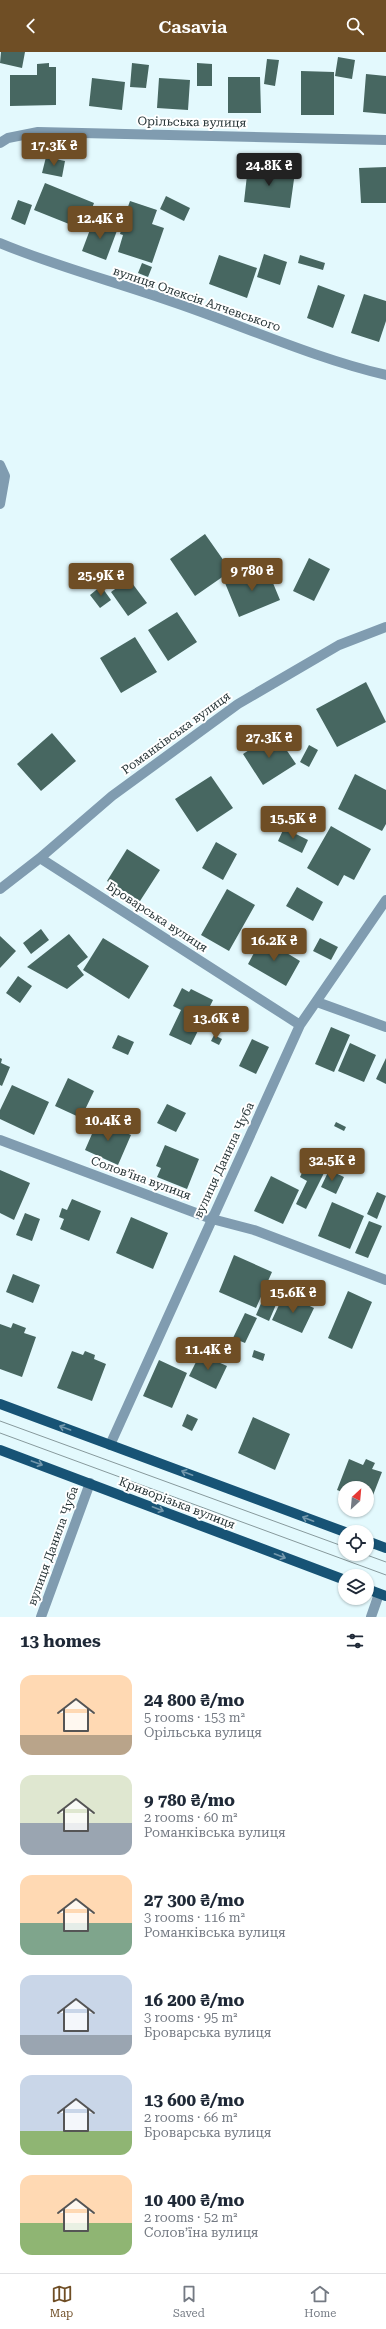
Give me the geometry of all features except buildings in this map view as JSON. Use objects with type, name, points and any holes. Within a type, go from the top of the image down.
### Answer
[{"type":"main road","points":[[0,1404],[338,1529]]},
{"type":"main road","name":"Криворізька вулиця","points":[[0,1450],[338,1577]]},
{"type":"main road","points":[[374,1544],[386,1548]]},
{"type":"street","name":"Орільська вулиця","points":[[0,143],[8,138],[38,132],[386,140]]},
{"type":"street","name":"вулиця Олексія Алчевського","points":[[0,243],[41,260],[175,302],[296,347],[386,375]]},
{"type":"street","points":[[0,465],[5,476],[0,504]]},
{"type":"street","name":"Романківська вулиця","points":[[0,889],[40,858],[112,796],[238,704],[339,645],[386,627]]},
{"type":"street","name":"Броварська вулиця","points":[[40,858],[300,1024]]},
{"type":"street","name":"вулиця Данила Чуба","points":[[110,1445],[300,1024],[317,1002],[386,900]]},
{"type":"street","points":[[317,1002],[386,1027]]},
{"type":"street","name":"Соловʼїна вулиця","points":[[0,1140],[212,1218],[254,1230],[386,1280]]},
{"type":"street","name":"вулиця Данила Чуба","points":[[41,1617],[90,1483]]},
{"type":"street","points":[[371,1617],[383,1595]]},
{"type":"tram line","points":[[0,1421],[338,1544]]},
{"type":"tram line","points":[[0,1433],[386,1575]]},
{"type":"tram line","points":[[374,1558],[386,1562]]}]
